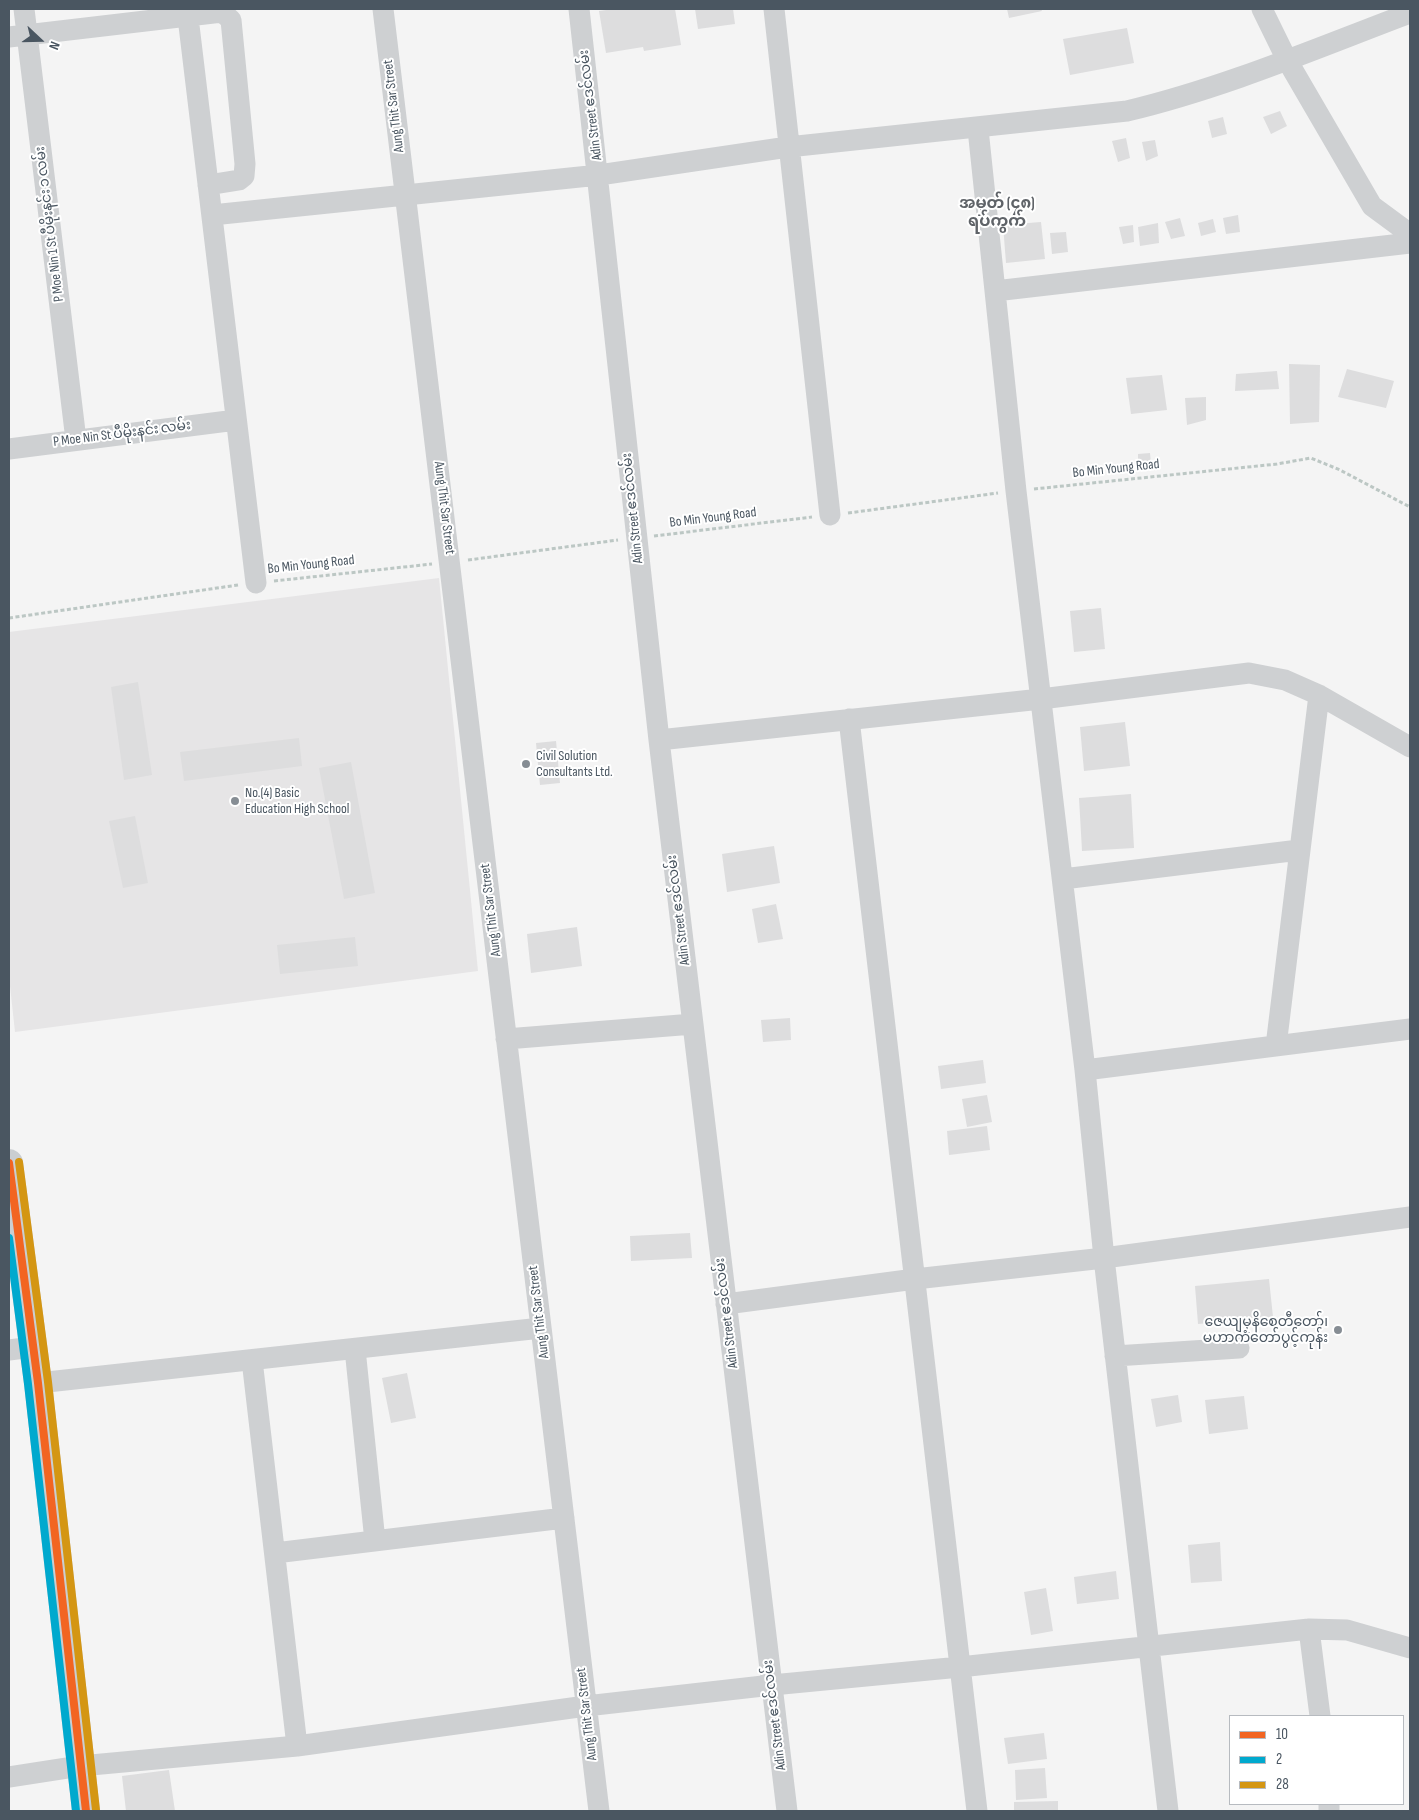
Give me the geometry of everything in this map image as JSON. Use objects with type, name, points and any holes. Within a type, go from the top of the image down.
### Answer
[{"type":"main road","points":[[9,1163],[21,1348],[38,1383],[86,1811]]},
{"type":"street","name":"P Moe Nin 1 St ပီမိုးနင်း ၁ လမ်း","points":[[24,9],[18,36],[76,440]]},
{"type":"street","name":"Aung Thit Sar Street","points":[[382,9],[599,1811]]},
{"type":"street","name":"Adin Street ဧဒင်လမ်း","points":[[579,9],[599,176],[636,538],[659,740],[787,1811]]},
{"type":"street","points":[[774,9],[830,515]]},
{"type":"street","points":[[1262,9],[1287,60],[1372,206],[1410,234]]},
{"type":"street","points":[[18,36],[188,13],[222,12],[231,20],[245,164],[244,176],[239,180],[208,185]]},
{"type":"street","points":[[212,214],[599,176],[788,147],[978,129],[1127,111],[1165,102],[1287,60],[1410,12]]},
{"type":"street","points":[[188,13],[256,583]]},
{"type":"street","points":[[978,129],[1016,491],[1085,1070],[1104,1258],[1168,1811]]},
{"type":"street","points":[[995,291],[1410,243]]},
{"type":"street","name":"P Moe Nin St ပီမိုးနင်း လမ်း","points":[[9,449],[236,420]]},
{"type":"street","points":[[659,740],[1041,699],[1249,673],[1285,680],[1319,695],[1410,746]]},
{"type":"street","points":[[1276,1046],[1319,695]]},
{"type":"street","points":[[849,719],[977,1811]]},
{"type":"street","points":[[1063,879],[1299,850]]},
{"type":"street","points":[[506,1039],[693,1024]]},
{"type":"street","points":[[1085,1070],[1410,1029]]},
{"type":"street","points":[[726,1304],[915,1279],[1104,1258],[1410,1217]]},
{"type":"street","points":[[38,1383],[541,1328]]},
{"type":"street","points":[[1115,1356],[1239,1348]]},
{"type":"street","points":[[354,1349],[375,1541]]},
{"type":"street","points":[[252,1360],[297,1746]]},
{"type":"street","points":[[275,1553],[564,1518]]},
{"type":"street","points":[[1310,1629],[1320,1715]]},
{"type":"street","points":[[9,1777],[80,1766],[297,1746],[586,1706],[1310,1629],[1347,1630],[1410,1648]]},
{"type":"path","name":"Bo Min Young Road","points":[[9,618],[256,583],[450,562],[1016,491],[1277,464],[1310,458],[1340,470],[1410,507]]},
{"type":"shaded area","name":"No.(4) Basic Education High School","points":[[439,578],[478,971],[15,1032],[9,977],[9,632]]},
{"type":"building","points":[[613,9],[675,9],[681,45],[644,51],[643,47],[606,53],[599,11]]},
{"type":"building","points":[[695,9],[733,9],[735,24],[698,29]]},
{"type":"building","points":[[1007,9],[1041,9],[1042,11],[1009,18]]},
{"type":"building","points":[[1127,28],[1134,63],[1070,75],[1063,39]]},
{"type":"building","points":[[1280,111],[1287,126],[1271,134],[1263,117]]},
{"type":"building","points":[[1223,117],[1227,134],[1212,138],[1208,121]]},
{"type":"building","points":[[1126,138],[1130,158],[1118,162],[1112,141]]},
{"type":"building","points":[[1155,140],[1158,156],[1146,161],[1142,142]]},
{"type":"building","points":[[1238,215],[1240,232],[1226,234],[1223,218]]},
{"type":"building","points":[[1180,218],[1185,236],[1171,239],[1165,222]]},
{"type":"building","points":[[1213,219],[1216,232],[1201,236],[1198,223]]},
{"type":"building","points":[[1041,222],[1045,259],[1006,263],[1003,225]]},
{"type":"building","points":[[1158,223],[1159,243],[1140,246],[1138,227]]},
{"type":"building","points":[[1133,225],[1134,242],[1123,244],[1119,227]]},
{"type":"building","points":[[1066,232],[1068,252],[1052,254],[1050,233]]},
{"type":"building","points":[[1289,364],[1320,365],[1319,422],[1290,424]]},
{"type":"building","points":[[1347,369],[1394,381],[1386,408],[1338,397]]},
{"type":"building","points":[[1277,371],[1279,389],[1235,391],[1236,374]]},
{"type":"building","points":[[1162,375],[1167,410],[1131,414],[1126,378]]},
{"type":"building","points":[[1206,397],[1206,420],[1187,425],[1185,398]]},
{"type":"building","points":[[1150,453],[1151,464],[1138,464],[1138,454]]},
{"type":"building","points":[[1101,608],[1105,649],[1074,652],[1070,611]]},
{"type":"building","points":[[138,682],[152,775],[124,780],[111,687]]},
{"type":"building","points":[[1125,722],[1130,766],[1084,771],[1080,727]]},
{"type":"building","points":[[299,738],[302,766],[184,781],[180,752]]},
{"type":"building","points":[[556,741],[560,783],[540,785],[536,743]]},
{"type":"building","points":[[351,762],[375,893],[344,899],[319,768]]},
{"type":"building","points":[[1131,794],[1134,848],[1082,851],[1079,798]]},
{"type":"building","points":[[135,816],[148,883],[123,888],[109,821]]},
{"type":"building","points":[[774,846],[780,883],[727,892],[722,854]]},
{"type":"building","points":[[776,904],[783,939],[758,943],[752,909]]},
{"type":"building","points":[[577,927],[582,966],[531,973],[527,934]]},
{"type":"building","points":[[355,937],[358,966],[280,974],[277,945]]},
{"type":"building","points":[[790,1018],[791,1040],[763,1042],[761,1020]]},
{"type":"building","points":[[983,1060],[986,1083],[941,1089],[938,1066]]},
{"type":"building","points":[[987,1095],[992,1122],[967,1127],[962,1099]]},
{"type":"building","points":[[987,1126],[990,1150],[949,1155],[947,1131]]},
{"type":"building","points":[[690,1233],[692,1258],[631,1261],[630,1236]]},
{"type":"building","points":[[1269,1279],[1273,1317],[1198,1324],[1195,1286]]},
{"type":"building","points":[[407,1373],[416,1418],[391,1423],[382,1378]]},
{"type":"building","points":[[1178,1395],[1182,1422],[1156,1427],[1151,1399]]},
{"type":"building","points":[[1244,1396],[1248,1429],[1209,1434],[1205,1400]]},
{"type":"building","points":[[1220,1542],[1222,1581],[1191,1583],[1188,1545]]},
{"type":"building","points":[[1116,1571],[1119,1599],[1077,1604],[1074,1577]]},
{"type":"building","points":[[1046,1588],[1053,1631],[1031,1635],[1024,1592]]},
{"type":"building","points":[[1044,1733],[1047,1759],[1008,1764],[1004,1738]]},
{"type":"building","points":[[1045,1768],[1047,1798],[1016,1800],[1015,1770]]},
{"type":"building","points":[[169,1770],[175,1811],[126,1811],[122,1776]]},
{"type":"building","points":[[1058,1801],[1058,1811],[1014,1811],[1014,1802]]},
{"type":"transit line","name":"28","points":[[19,1162],[48,1382],[96,1810]]},
{"type":"transit line","name":"10","points":[[9,1163],[38,1383],[86,1811]]},
{"type":"transit line","name":"2","points":[[9,1238],[28,1384],[76,1811]]},
{"type":"place","name":"Civil Solution Consultants Ltd.","points":[[526,764]]},
{"type":"place","name":"No.(4) Basic Education High School","points":[[235,801]]},
{"type":"place","name":"ဇေယျမုနိစေတီတော်၊ မဟာကံတော်ပွင့်ကုန်း","points":[[1338,1330]]},
{"type":"district","name":"အမှတ် (၄၈) ရပ်ကွက်","points":[[997,213]]}]
